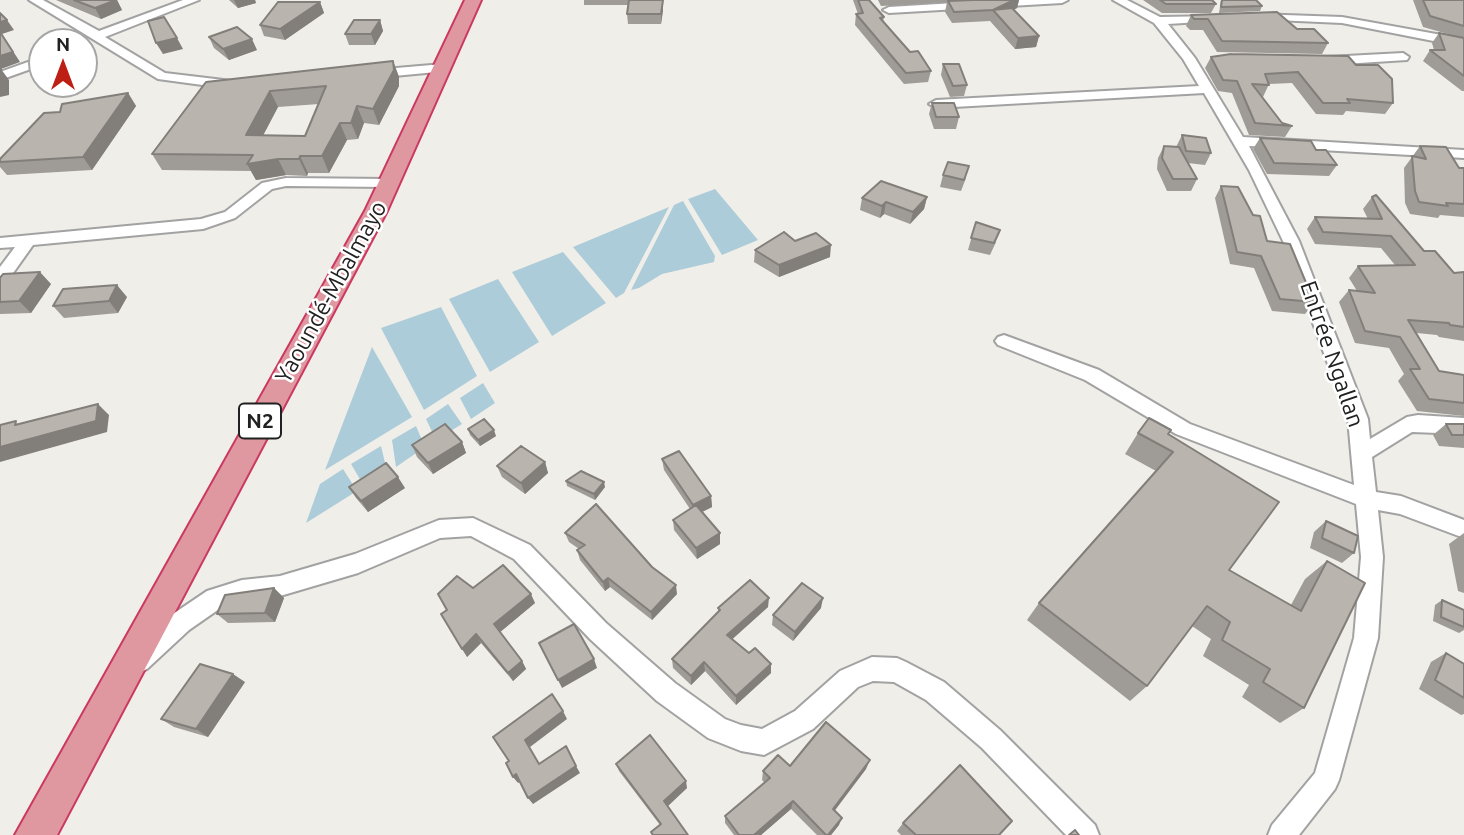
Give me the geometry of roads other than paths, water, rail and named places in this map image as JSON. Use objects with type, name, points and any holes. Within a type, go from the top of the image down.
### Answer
[{"type":"highway","name":"Yaoundé-Mbalmayo","points":[[35,835],[389,183],[473,0]]},
{"type":"street","points":[[35,0],[162,76],[242,86]]},
{"type":"street","points":[[99,37],[194,0]]},
{"type":"street","points":[[889,10],[1062,0]]},
{"type":"street","name":"Entrée Ngallan","points":[[1119,0],[1158,21],[1196,58],[1207,89],[1262,180],[1291,241],[1358,419],[1372,557],[1366,638],[1326,780],[1282,835]]},
{"type":"street","points":[[1239,17],[1296,16],[1342,20],[1464,43]]},
{"type":"street","points":[[1158,21],[1225,18]]},
{"type":"street","points":[[1307,60],[1403,57]]},
{"type":"street","points":[[0,76],[28,66]]},
{"type":"street","points":[[359,75],[443,68]]},
{"type":"street","points":[[936,104],[1207,89]]},
{"type":"street","points":[[1237,141],[1464,154]]},
{"type":"street","points":[[0,243],[203,224],[230,215],[267,186],[286,182],[389,183]]},
{"type":"street","points":[[0,279],[28,240]]},
{"type":"street","points":[[1003,341],[1092,375],[1183,429],[1367,499],[1401,505],[1464,529]]},
{"type":"street","points":[[1363,453],[1407,425],[1418,423],[1464,426]]},
{"type":"street","points":[[112,690],[181,622],[215,598],[242,590],[280,586],[358,563],[439,529],[474,527],[522,552],[598,631],[666,692],[717,729],[740,738],[764,742],[804,720],[849,679],[872,669],[897,670],[935,691],[991,739],[1085,835]]},
{"type":"water","points":[[715,189],[758,240],[722,255],[688,199]]},
{"type":"water","points":[[683,201],[715,256],[714,262],[662,274],[631,290],[674,205]]},
{"type":"water","points":[[669,207],[624,293],[616,298],[573,247]]},
{"type":"water","points":[[563,252],[606,303],[552,336],[512,272]]},
{"type":"water","points":[[498,279],[539,342],[490,372],[449,299]]},
{"type":"water","points":[[441,307],[477,376],[424,410],[381,328]]},
{"type":"water","points":[[372,347],[412,417],[325,470]]},
{"type":"water","points":[[483,383],[495,403],[471,419],[460,398]]},
{"type":"water","points":[[448,404],[462,424],[436,440],[426,419]]},
{"type":"water","points":[[416,426],[425,447],[396,467],[392,440]]},
{"type":"water","points":[[381,446],[387,471],[364,486],[351,464]]},
{"type":"water","points":[[343,469],[357,491],[306,523],[320,484]]}]
